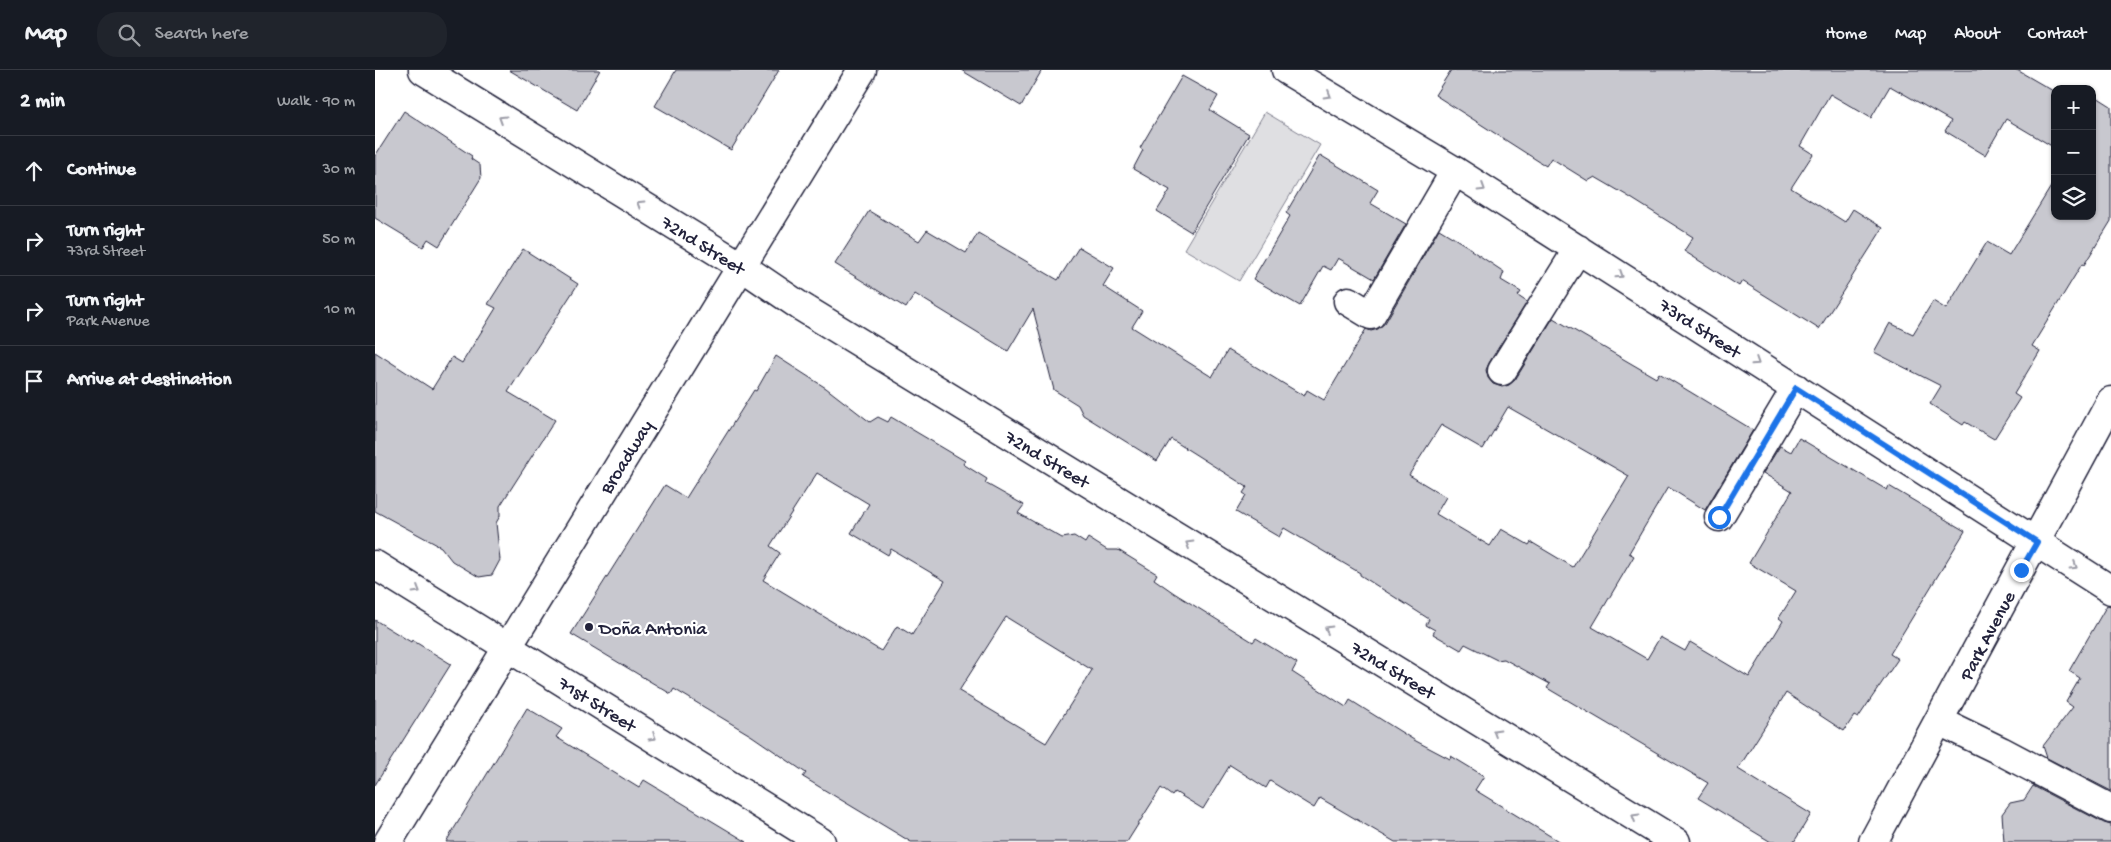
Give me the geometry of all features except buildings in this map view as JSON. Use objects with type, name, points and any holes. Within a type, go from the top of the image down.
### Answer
[{"type":"street","name":"72nd Street","points":[[423,70],[741,266],[817,317],[1676,842]]},
{"type":"street","name":"Broadway","points":[[387,842],[861,70]]},
{"type":"street","name":"73rd Street","points":[[1286,70],[1455,170],[2111,590]]},
{"type":"street","points":[[1348,301],[1371,316],[1455,170]]},
{"type":"street","points":[[1502,371],[1578,249]]},
{"type":"street","points":[[1719,517],[1796,388]]},
{"type":"street","name":"Park Avenue","points":[[1873,842],[2037,542],[2111,401]]},
{"type":"street","name":"71st Street","points":[[375,565],[821,842]]},
{"type":"street","points":[[1939,722],[2001,751],[2111,810]]},
{"type":"shaded area","points":[[1265,112],[1320,145],[1239,281],[1184,249]]},
{"type":"place","name":"Doña Antonia","points":[[589,627]]},
{"type":"route","points":[[1719,517],[1796,388],[2037,542],[2021,570]]}]
